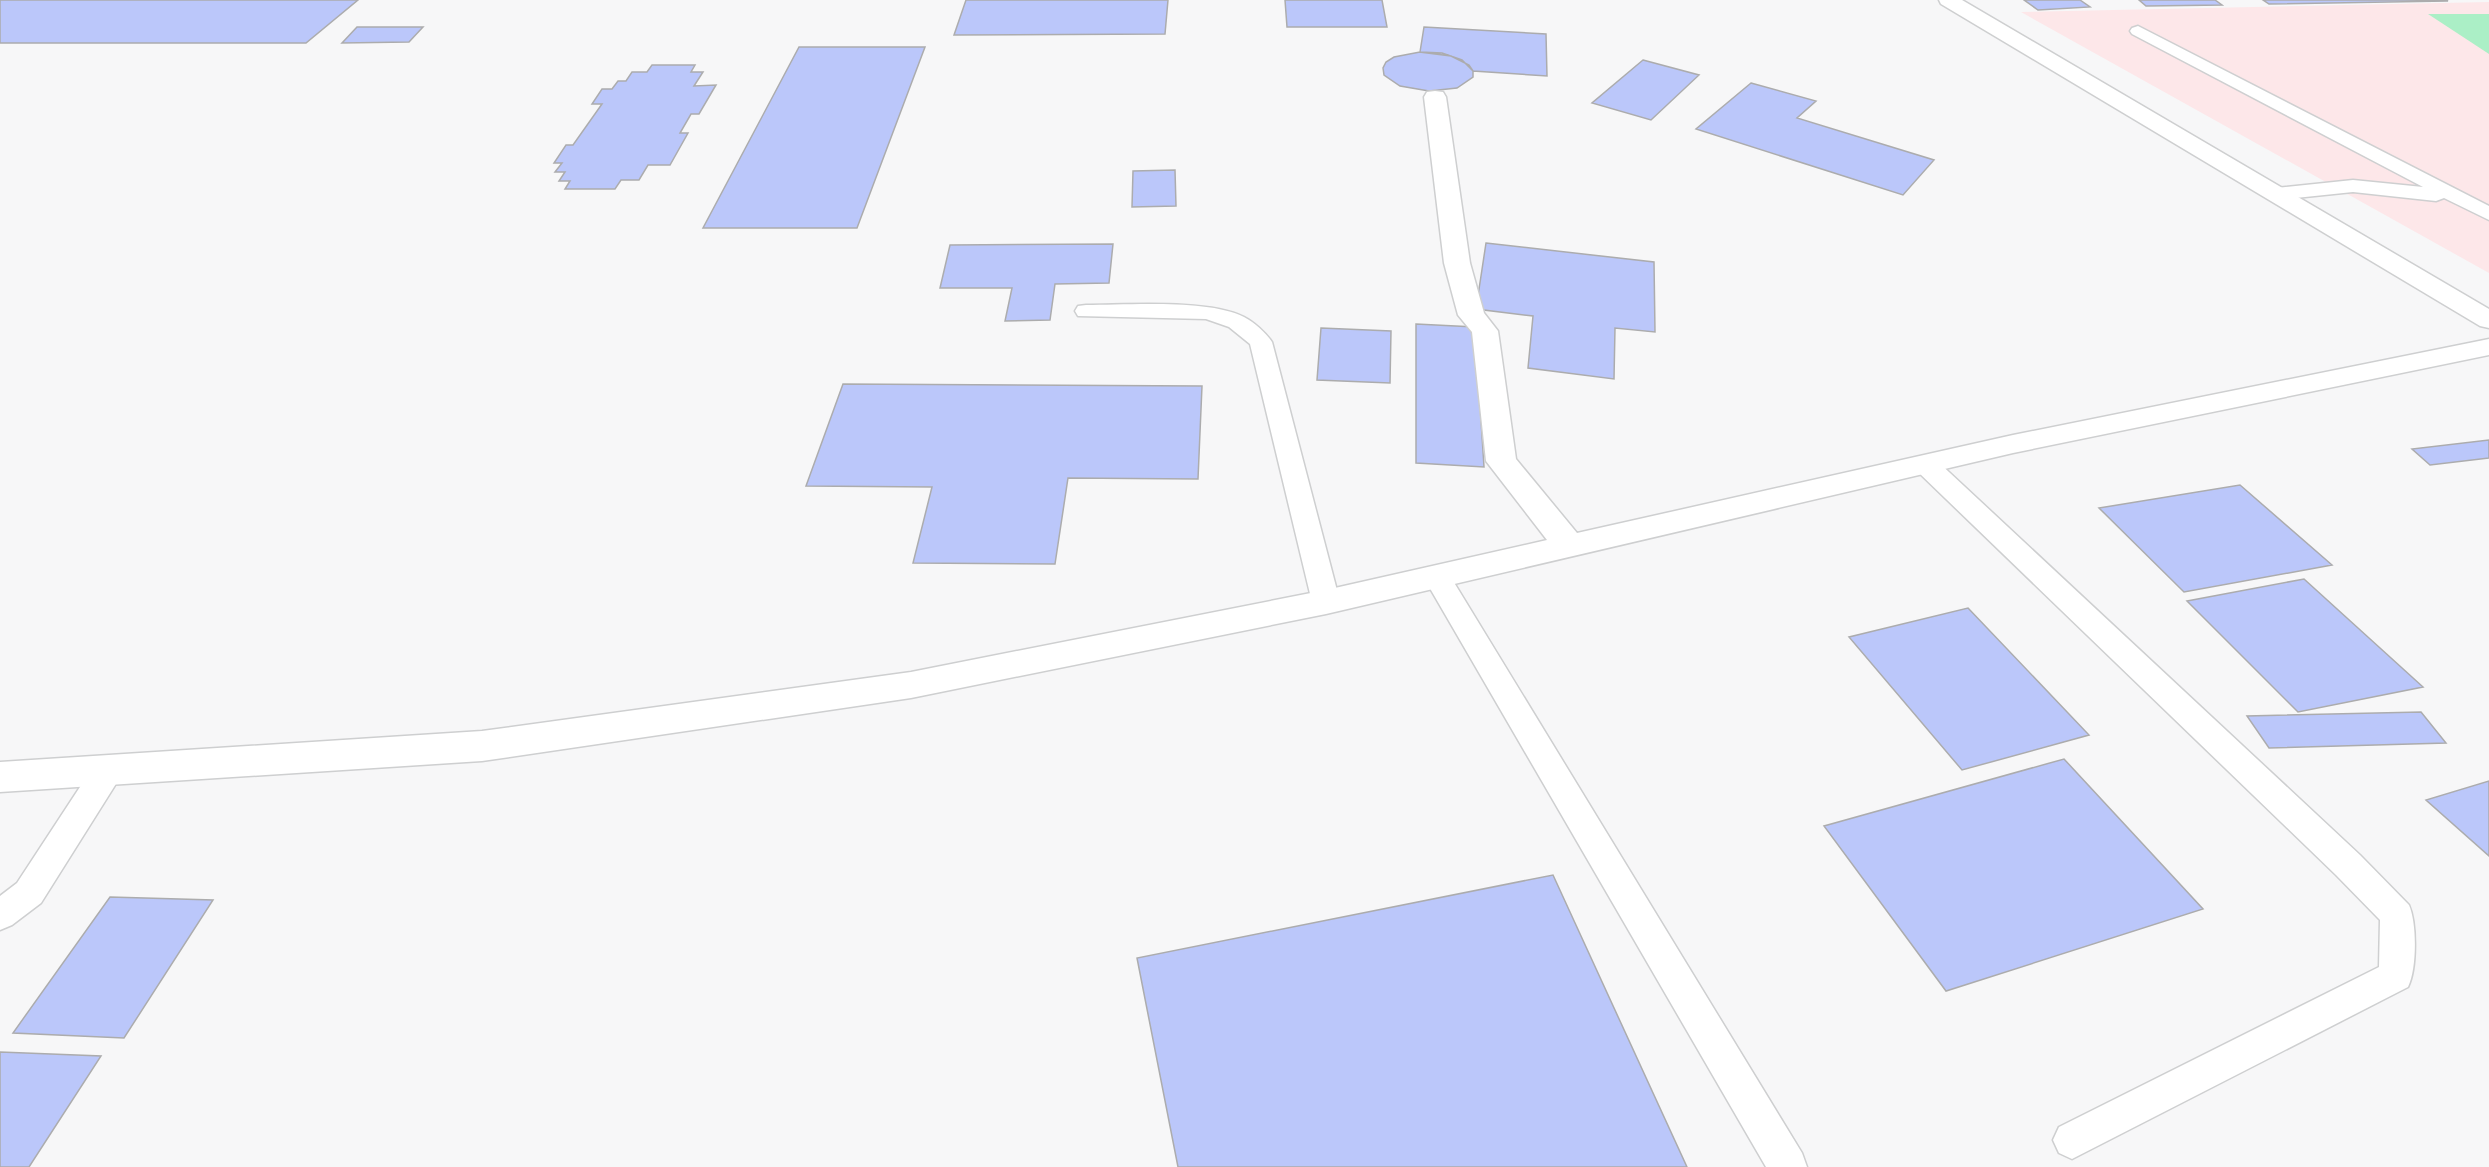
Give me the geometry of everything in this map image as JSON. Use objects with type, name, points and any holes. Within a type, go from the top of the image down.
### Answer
[{"type":"street","points":[[1948,0],[2489,320]]},
{"type":"street","points":[[1435,97],[1457,263],[1472,315],[1485,331],[1501,461],[1570,547]]},
{"type":"street","points":[[0,777],[482,747],[911,685],[1326,602],[2013,444],[2489,347]]},
{"type":"lane","points":[[2138,31],[2489,214]]},
{"type":"lane","points":[[2276,194],[2373,186],[2460,199]]},
{"type":"lane","points":[[1086,311],[1207,313],[1237,322],[1261,342],[1326,602]]},
{"type":"lane","points":[[1926,465],[2340,856],[2397,915],[2396,976],[2072,1140]]},
{"type":"lane","points":[[1437,578],[1788,1167]]},
{"type":"lane","points":[[0,915],[29,893],[108,770]]},
{"type":"shaded area","points":[[2489,2],[2489,273],[2021,12]]},
{"type":"green space","points":[[2428,14],[2489,14],[2489,54]]},
{"type":"building","points":[[0,0],[358,0],[306,43],[0,43]]},
{"type":"building","points":[[966,0],[1168,0],[1165,34],[954,35]]},
{"type":"building","points":[[1285,0],[1382,0],[1387,27],[1287,27]]},
{"type":"building","points":[[2024,0],[2080,0],[2090,7],[2038,10]]},
{"type":"building","points":[[2139,0],[2215,0],[2222,5],[2146,6]]},
{"type":"building","points":[[2263,0],[2446,0],[2448,1],[2269,4]]},
{"type":"building","points":[[357,27],[423,27],[409,42],[342,43]]},
{"type":"building","points":[[1424,27],[1546,34],[1547,76],[1473,71],[1469,65],[1451,56],[1420,52]]},
{"type":"building","points":[[799,47],[925,47],[857,228],[703,228]]},
{"type":"building","points":[[1420,52],[1442,53],[1462,60],[1473,71],[1473,77],[1457,88],[1429,91],[1400,86],[1384,75],[1383,68],[1386,62],[1394,57]]},
{"type":"building","points":[[1643,60],[1699,75],[1651,120],[1592,103]]},
{"type":"building","points":[[652,65],[695,65],[691,72],[703,72],[694,86],[716,85],[699,114],[691,114],[680,133],[688,133],[670,165],[648,165],[639,180],[621,180],[615,189],[565,189],[570,181],[559,181],[565,172],[555,172],[562,163],[554,163],[566,145],[573,145],[602,104],[592,104],[602,89],[612,89],[618,81],[626,81],[632,72],[647,72]]},
{"type":"building","points":[[1751,83],[1816,101],[1797,118],[1934,160],[1903,195],[1696,129]]},
{"type":"building","points":[[1175,170],[1176,206],[1132,207],[1133,171]]},
{"type":"building","points":[[1486,243],[1654,262],[1655,332],[1615,328],[1614,379],[1528,368],[1533,316],[1476,309]]},
{"type":"building","points":[[1113,244],[1109,283],[1055,284],[1050,320],[1005,321],[1012,288],[940,288],[950,245]]},
{"type":"building","points":[[1416,324],[1475,327],[1484,467],[1416,463]]},
{"type":"building","points":[[1321,328],[1391,331],[1390,383],[1317,380]]},
{"type":"building","points":[[843,384],[1202,386],[1198,479],[1068,478],[1055,564],[913,563],[932,487],[806,486]]},
{"type":"building","points":[[2489,440],[2489,458],[2430,465],[2412,449]]},
{"type":"building","points":[[2240,485],[2332,565],[2184,592],[2099,508]]},
{"type":"building","points":[[2304,579],[2423,687],[2298,712],[2187,601]]},
{"type":"building","points":[[1968,608],[2089,735],[1962,770],[1849,637]]},
{"type":"building","points":[[2421,712],[2446,743],[2269,748],[2247,716]]},
{"type":"building","points":[[2064,759],[2203,909],[1946,991],[1824,826]]},
{"type":"building","points":[[2489,781],[2489,856],[2426,800]]},
{"type":"building","points":[[1553,875],[1687,1167],[1178,1167],[1137,958]]},
{"type":"building","points":[[110,897],[213,900],[124,1038],[13,1033]]},
{"type":"building","points":[[0,1052],[101,1056],[29,1167],[0,1167]]}]
